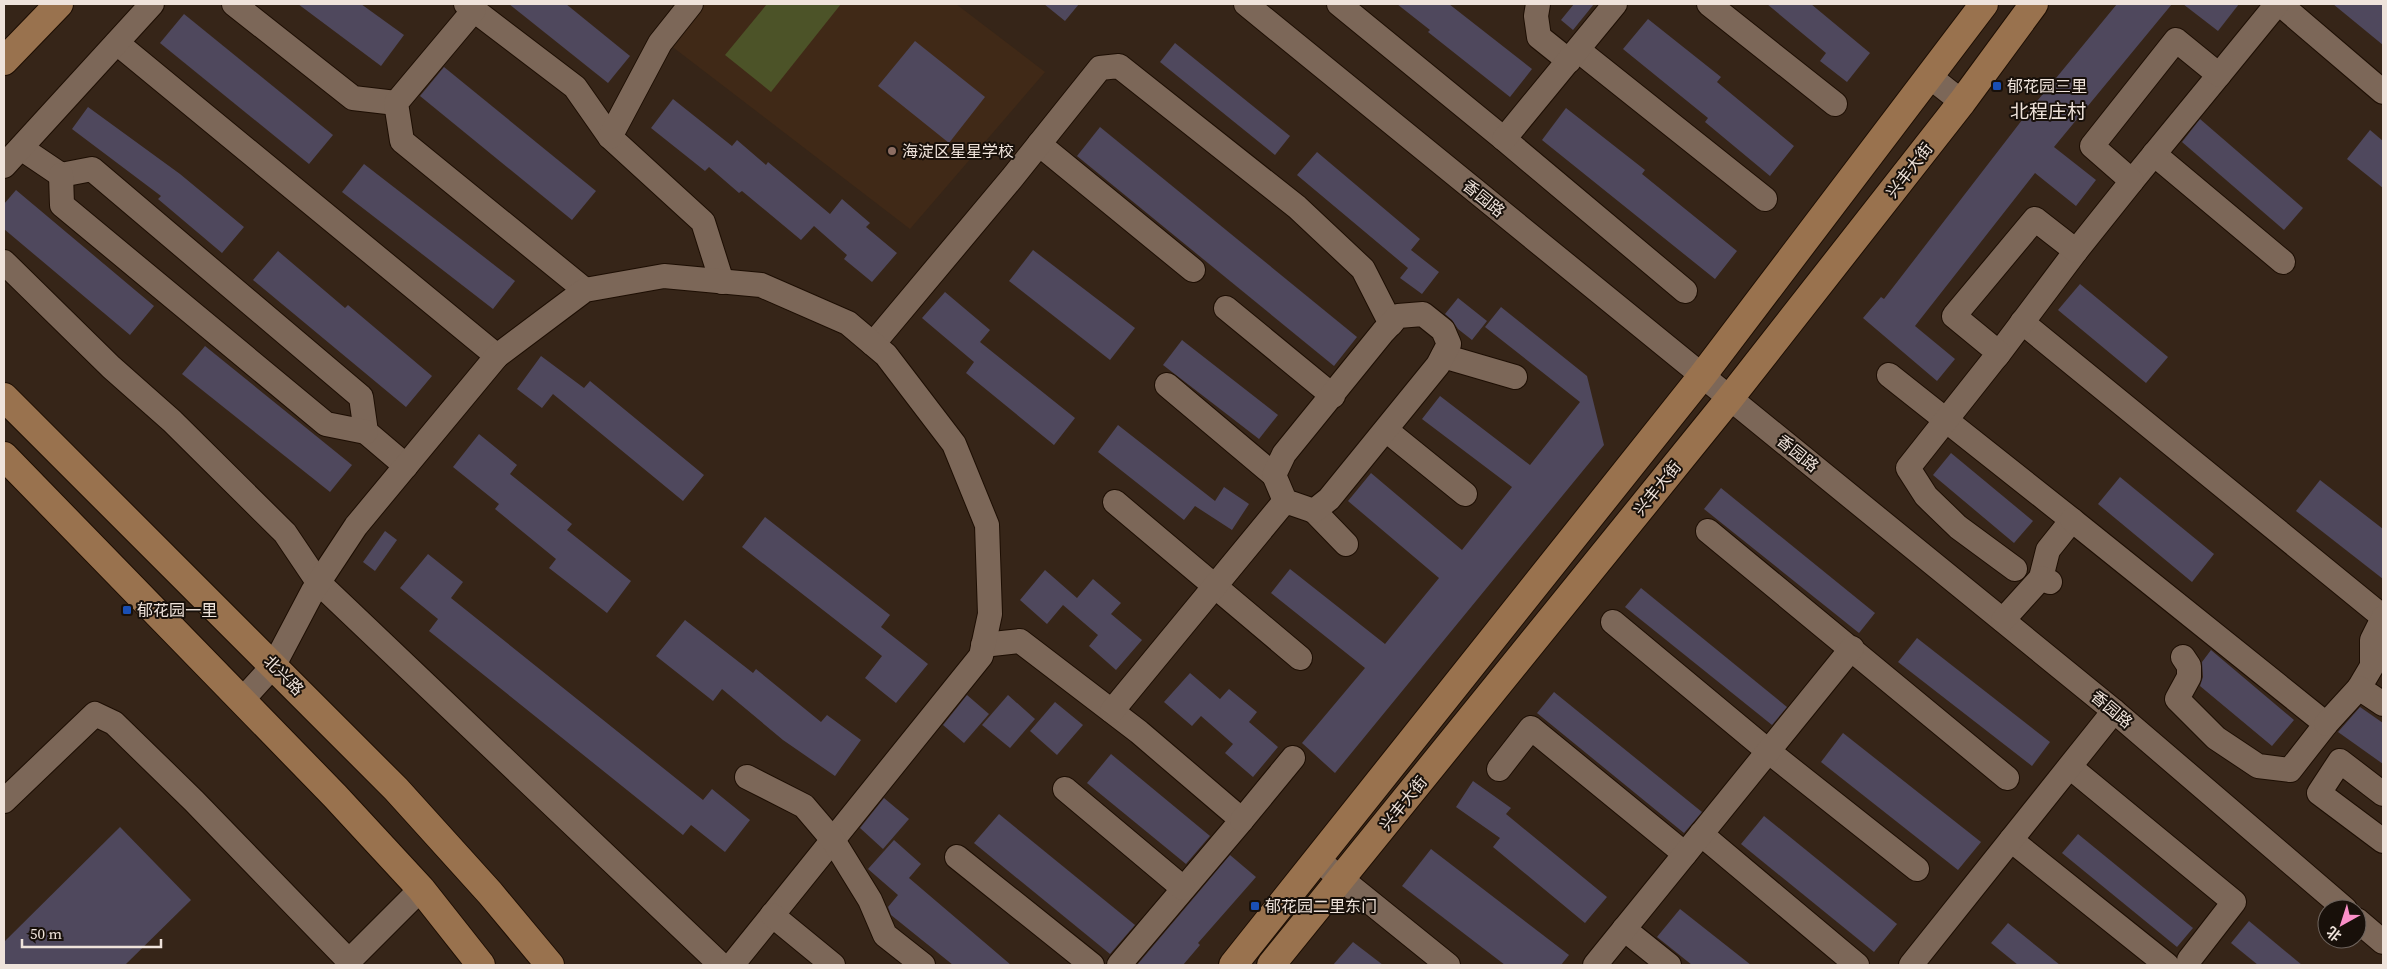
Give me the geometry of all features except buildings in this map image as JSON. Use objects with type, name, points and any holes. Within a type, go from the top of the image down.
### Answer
[{"type":"main road","points":[[4,61],[59,4]]},
{"type":"main road","name":"兴丰大街","points":[[1233,965],[1702,376],[1984,4]]},
{"type":"main road","name":"兴丰大街","points":[[1271,965],[1730,398],[1962,102],[2034,4]]},
{"type":"main road","name":"北兴路","points":[[4,398],[396,789],[490,893],[550,965]]},
{"type":"main road","points":[[4,456],[242,700],[421,889],[481,965]]},
{"type":"street","points":[[4,166],[152,4]]},
{"type":"street","points":[[234,4],[353,98],[396,103]]},
{"type":"street","points":[[610,137],[660,44],[691,4]]},
{"type":"street","points":[[1339,4],[1504,138],[1685,291]]},
{"type":"street","points":[[1538,4],[1536,16],[1538,37],[1574,56],[1764,199]]},
{"type":"street","points":[[1504,138],[1574,56],[1615,4]]},
{"type":"street","points":[[1709,4],[1835,104]]},
{"type":"street","points":[[2015,569],[1958,527],[1926,496],[1908,468],[2132,180],[2278,4],[2383,92]]},
{"type":"street","points":[[585,290],[402,141],[396,103],[470,7],[575,86],[610,137],[703,222],[722,282]]},
{"type":"street","name":"香园路","points":[[1262,9],[1702,376],[2114,711],[2333,899]]},
{"type":"street","points":[[2132,180],[2092,146],[2176,40],[2219,75]]},
{"type":"street","points":[[117,43],[497,356]]},
{"type":"street","points":[[873,344],[1100,68],[1119,66],[1296,208],[1363,269],[1391,324]]},
{"type":"street","points":[[1929,76],[1962,102]]},
{"type":"street","points":[[1039,144],[1193,270]]},
{"type":"street","points":[[21,148],[61,175],[92,169],[361,397],[366,432]]},
{"type":"street","points":[[2154,154],[2284,262]]},
{"type":"street","points":[[61,175],[62,205],[326,424],[366,432],[406,466]]},
{"type":"street","points":[[1997,356],[1999,353],[1954,316],[2035,219],[2076,251]]},
{"type":"street","points":[[4,262],[111,367],[172,421],[285,533],[318,582],[721,965]]},
{"type":"street","points":[[242,700],[274,666],[318,582],[356,526],[497,356],[585,290],[664,276],[761,285],[848,323],[886,355],[954,444],[987,525],[990,614],[981,656],[732,965]]},
{"type":"street","points":[[1226,308],[1333,396]]},
{"type":"street","points":[[1274,475],[1284,454],[1398,316],[1423,314],[1443,330],[1449,344],[1438,365],[1329,499],[1314,512]]},
{"type":"street","points":[[2022,322],[2383,617],[2372,640],[2372,666],[2359,688],[2326,724],[2290,770],[2258,766],[2216,738],[2177,699],[2189,677],[2190,666],[2182,657]]},
{"type":"street","points":[[1443,356],[1515,377]]},
{"type":"street","points":[[1889,374],[2326,724]]},
{"type":"street","points":[[1167,385],[1274,475],[1285,501],[1314,512],[1346,544]]},
{"type":"street","points":[[1386,430],[1465,494]]},
{"type":"street","points":[[1112,711],[1285,501]]},
{"type":"street","points":[[1115,502],[1300,658]]},
{"type":"street","points":[[2003,620],[2045,580],[2048,550],[2072,520]]},
{"type":"street","points":[[1708,531],[1852,648],[2007,778]]},
{"type":"street","points":[[1613,622],[1768,751],[1917,869]]},
{"type":"street","points":[[983,645],[1020,641],[1112,711],[1242,820]]},
{"type":"street","points":[[1595,965],[1852,648]]},
{"type":"street","points":[[2359,688],[2382,702]]},
{"type":"street","points":[[1911,965],[2114,711]]},
{"type":"street","points":[[4,800],[95,714],[114,723],[187,794],[349,961],[421,889]]},
{"type":"street","points":[[1499,769],[1531,728],[1685,854]]},
{"type":"street","points":[[1119,965],[1293,758]]},
{"type":"street","points":[[2383,794],[2340,761],[2319,793],[2383,841]]},
{"type":"street","points":[[2070,767],[2234,902],[2190,964]]},
{"type":"street","points":[[747,777],[804,806],[833,840],[870,900],[885,935],[923,965]]},
{"type":"street","points":[[1065,789],[1183,888]]},
{"type":"street","points":[[1701,834],[1857,965]]},
{"type":"street","points":[[2011,840],[2167,965]]},
{"type":"street","points":[[957,857],[1092,965]]},
{"type":"street","points":[[1318,860],[1448,965]]},
{"type":"street","points":[[772,915],[833,965]]},
{"type":"street","points":[[2367,928],[2383,942]]},
{"type":"street","points":[[1624,929],[1669,965]]},
{"type":"shaded area","name":"海淀区星星学校","points":[[703,4],[956,4],[1045,72],[910,229],[670,45]]},
{"type":"green space","points":[[767,4],[841,4],[771,92],[725,55]]},
{"type":"place","name":"郁花园三里","points":[[1997,86]]},
{"type":"place","name":"海淀区星星学校","points":[[892,151]]},
{"type":"place","name":"郁花园一里","points":[[127,610]]},
{"type":"place","name":"郁花园二里东门","points":[[1255,906]]},
{"type":"district","name":"北程庄村","points":[[2048,111]]}]
